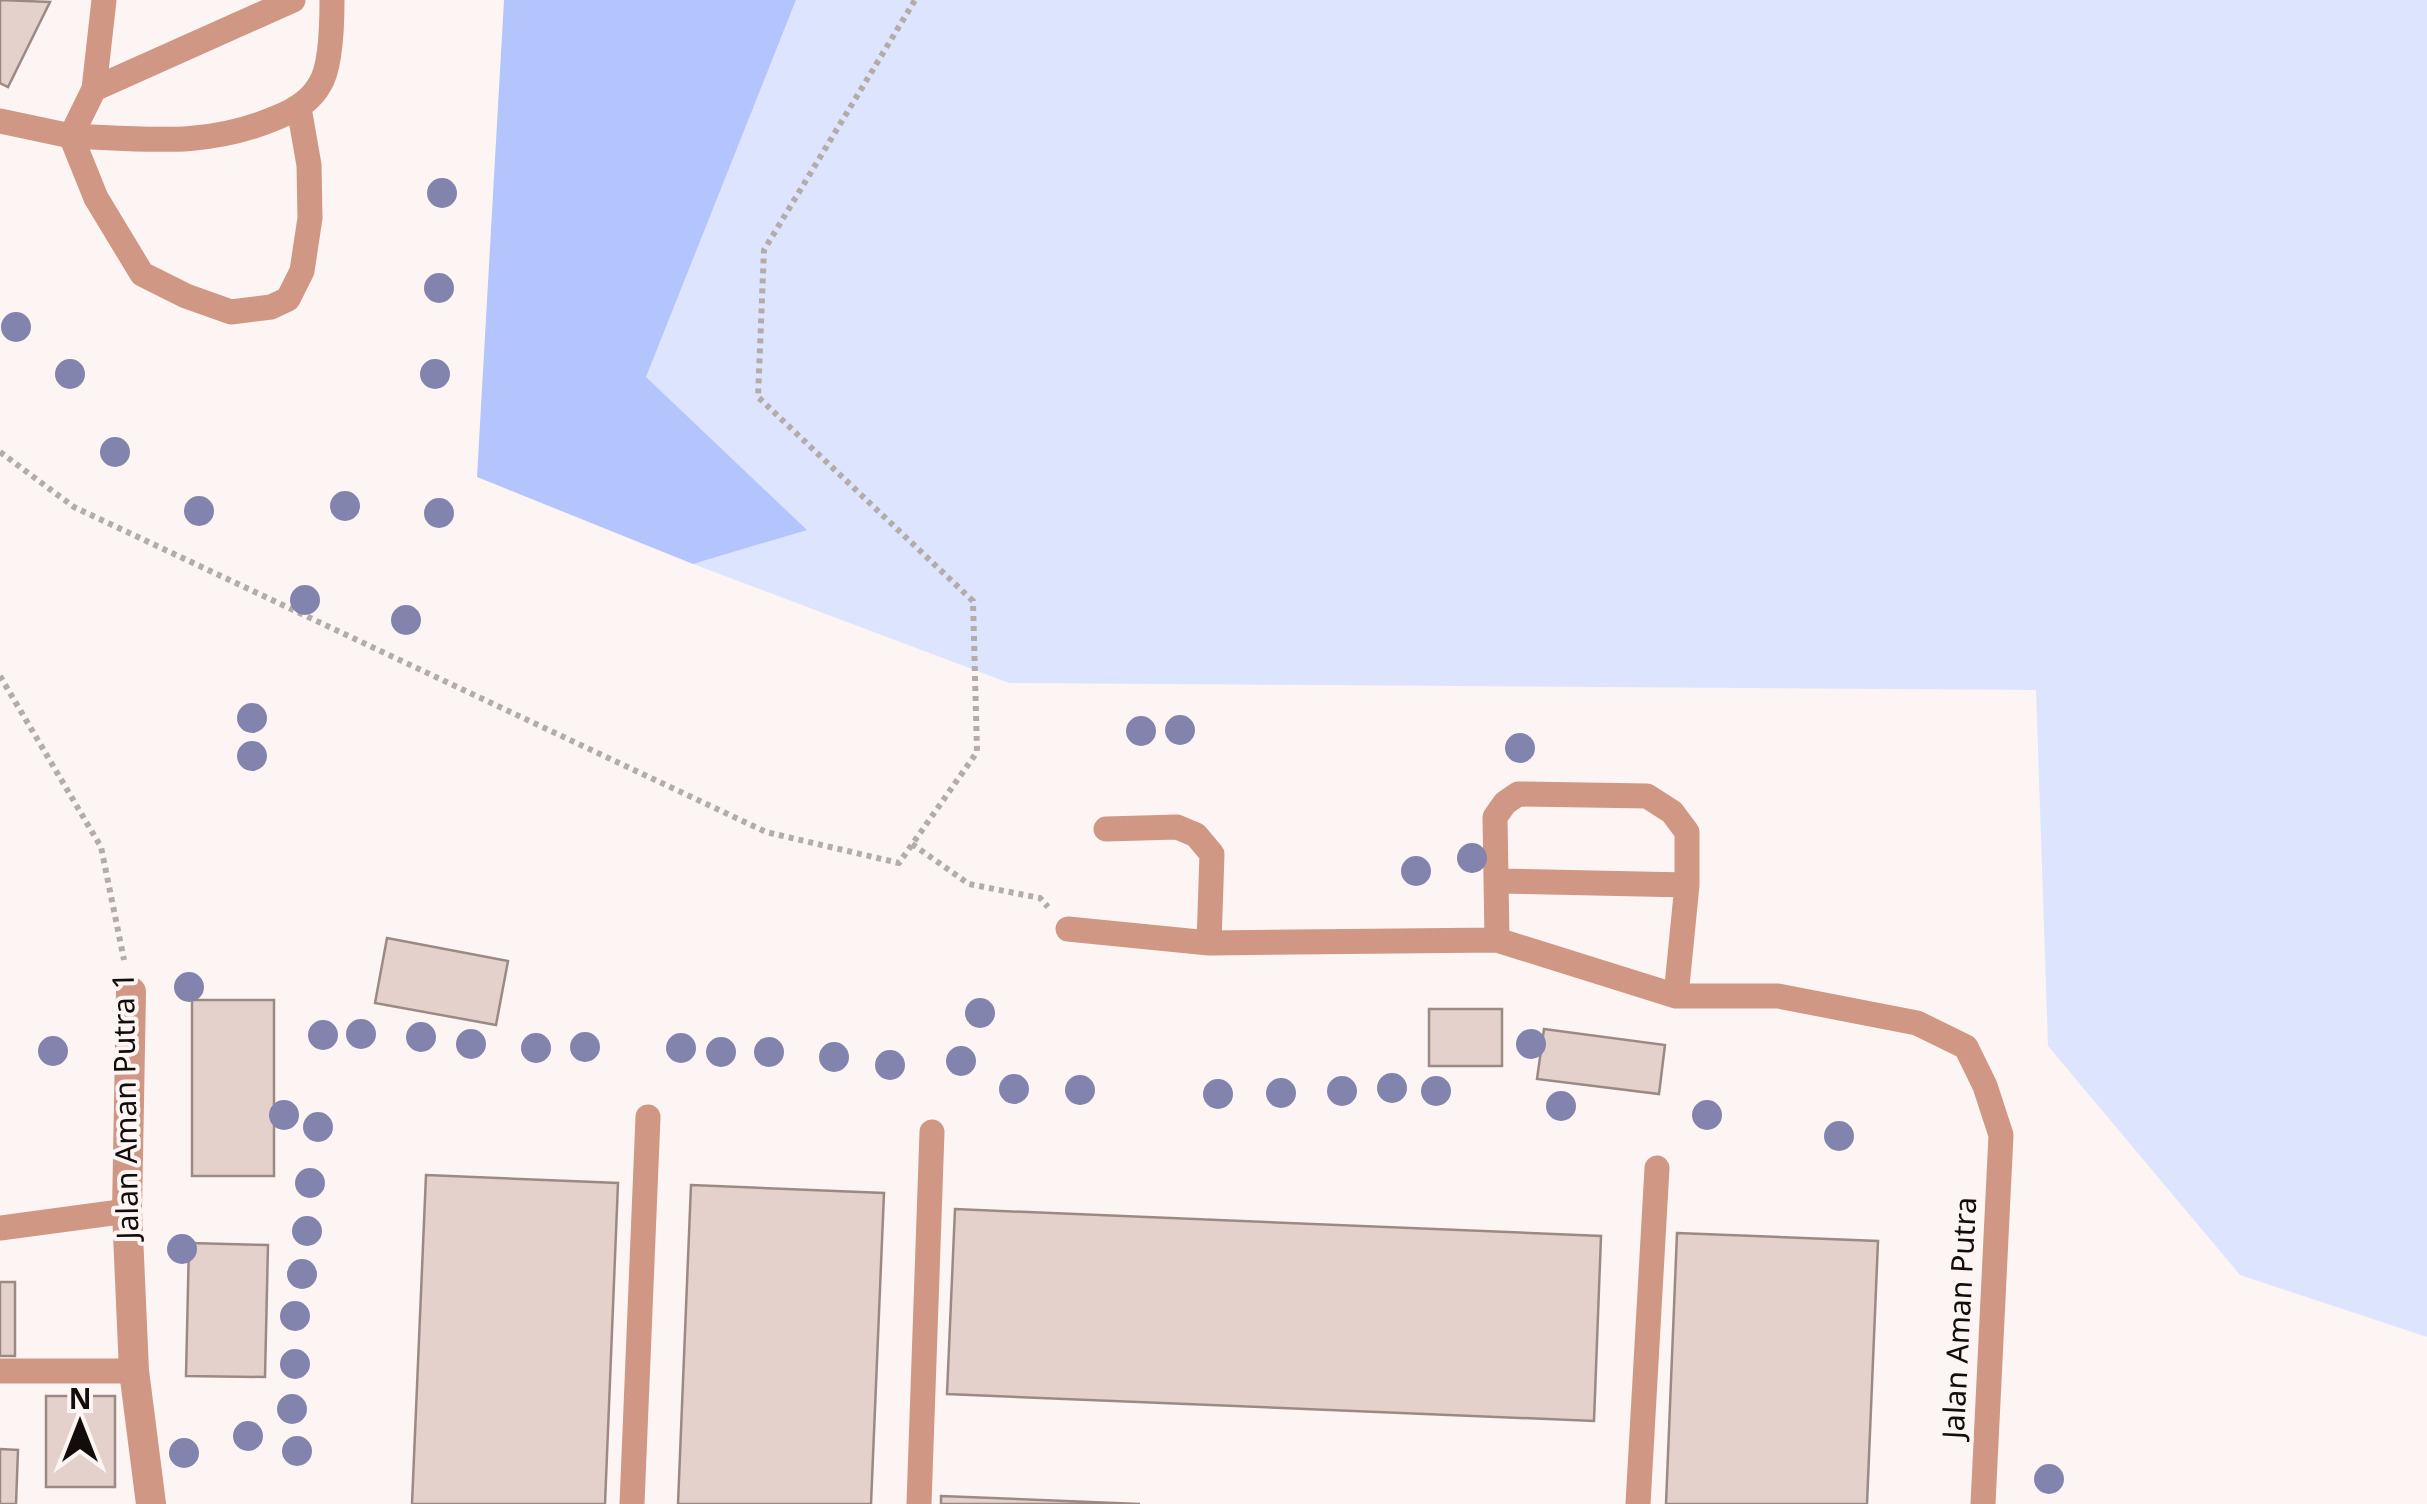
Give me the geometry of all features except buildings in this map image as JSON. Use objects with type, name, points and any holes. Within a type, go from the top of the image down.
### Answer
[{"type":"street","name":"Jalan Aman Putra 1","points":[[130,992],[127,1211],[134,1371],[151,1504]]},
{"type":"lane","points":[[104,0],[94,89],[71,136],[96,198],[142,274],[231,312],[270,307],[288,299],[302,271],[310,218],[309,165],[299,108]]},
{"type":"lane","points":[[94,89],[293,0]]},
{"type":"lane","points":[[0,121],[71,136],[190,140],[244,132],[299,108],[322,83],[332,28],[332,0]]},
{"type":"lane","points":[[1068,929],[1209,943],[1496,940],[1676,996],[1687,885],[1687,832],[1672,812],[1648,796],[1518,794],[1495,817],[1496,940]]},
{"type":"lane","points":[[1106,829],[1177,827],[1196,835],[1212,854],[1209,943]]},
{"type":"lane","points":[[1496,881],[1687,885]]},
{"type":"lane","name":"Jalan Aman Putra","points":[[1676,996],[1778,996],[1917,1024],[1966,1046],[2001,1134],[1983,1504]]},
{"type":"lane","points":[[632,1504],[648,1117]]},
{"type":"lane","points":[[920,1504],[932,1132]]},
{"type":"lane","points":[[1638,1504],[1657,1168]]},
{"type":"lane","points":[[0,1228],[127,1211]]},
{"type":"lane","points":[[0,1371],[134,1371]]},
{"type":"path","points":[[0,452],[74,507],[766,832],[899,863],[977,752],[973,601],[758,397],[764,250],[915,0]]},
{"type":"path","name":"Jalan Aman Putra 1","points":[[0,676],[101,848],[130,992]]},
{"type":"path","points":[[912,844],[969,884],[1040,898],[1068,929]]},
{"type":"shaded area","points":[[504,0],[796,0],[646,377],[807,530],[693,564],[477,477]]},
{"type":"shaded area","points":[[796,0],[2427,0],[2427,1337],[2240,1275],[2048,1046],[2036,690],[1009,683],[693,564],[806,530],[645,377]]}]
